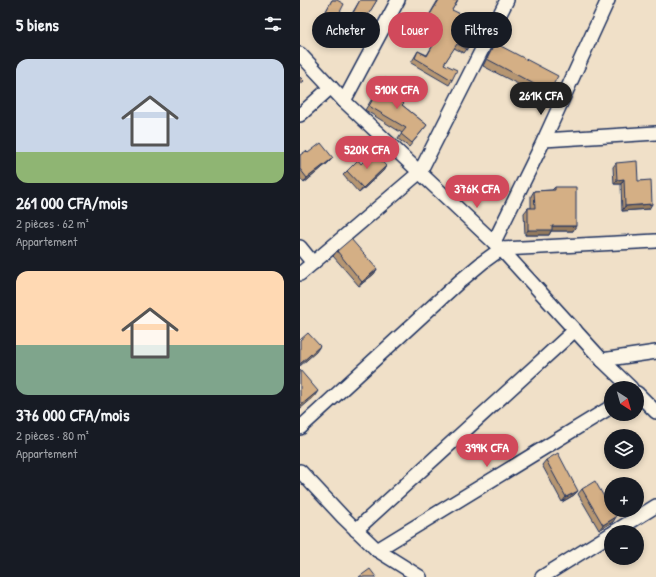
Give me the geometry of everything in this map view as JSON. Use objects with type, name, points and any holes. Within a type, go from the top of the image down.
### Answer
[{"type":"street","points":[[344,101],[398,0]]},
{"type":"street","points":[[300,274],[420,172],[507,0]]},
{"type":"street","points":[[300,428],[483,262],[498,245],[608,0]]},
{"type":"street","points":[[300,54],[344,101],[498,245],[602,360],[624,381]]},
{"type":"street","points":[[300,115],[331,87]]},
{"type":"street","points":[[544,140],[656,133]]},
{"type":"street","points":[[498,245],[656,241]]},
{"type":"street","points":[[300,247],[313,263]]},
{"type":"street","points":[[356,530],[576,330]]},
{"type":"street","points":[[602,360],[656,352]]},
{"type":"street","points":[[644,401],[656,412]]},
{"type":"street","points":[[376,550],[604,411]]},
{"type":"street","points":[[300,471],[376,550],[420,577]]},
{"type":"street","points":[[625,525],[656,506]]},
{"type":"street","points":[[542,577],[604,538]]},
{"type":"building","points":[[332,0],[337,0],[344,4],[340,12],[326,12]]},
{"type":"building","points":[[360,0],[377,0],[370,12],[354,12]]},
{"type":"building","points":[[439,0],[458,0],[452,10],[456,12],[451,12],[451,48],[454,48],[444,64],[457,70],[452,80],[415,58],[418,51],[427,56],[432,48],[443,48],[443,12],[432,12]]},
{"type":"building","points":[[492,48],[505,48],[558,76],[549,92],[487,59]]},
{"type":"building","points":[[300,77],[304,81],[300,84]]},
{"type":"building","points":[[385,78],[401,88],[395,97],[404,103],[402,105],[427,125],[412,143],[401,134],[406,128],[369,106]]},
{"type":"building","points":[[321,143],[333,158],[307,178],[300,169],[300,155],[306,151],[308,153]]},
{"type":"building","points":[[373,152],[386,166],[363,188],[347,171],[358,160],[361,164]]},
{"type":"building","points":[[637,161],[638,181],[651,180],[652,204],[625,206],[624,179],[617,180],[616,163]]},
{"type":"building","points":[[555,187],[576,187],[576,226],[552,226],[552,230],[528,230],[528,208],[535,208],[534,191],[555,190]]},
{"type":"building","points":[[351,239],[377,269],[362,282],[337,251]]},
{"type":"building","points":[[308,333],[320,346],[300,364],[300,340]]},
{"type":"building","points":[[300,370],[318,391],[300,406]]},
{"type":"building","points":[[558,453],[578,491],[566,497],[546,460]]},
{"type":"building","points":[[595,481],[604,497],[604,517],[616,517],[603,525],[582,489]]},
{"type":"building","points":[[370,569],[376,577],[359,577]]}]
